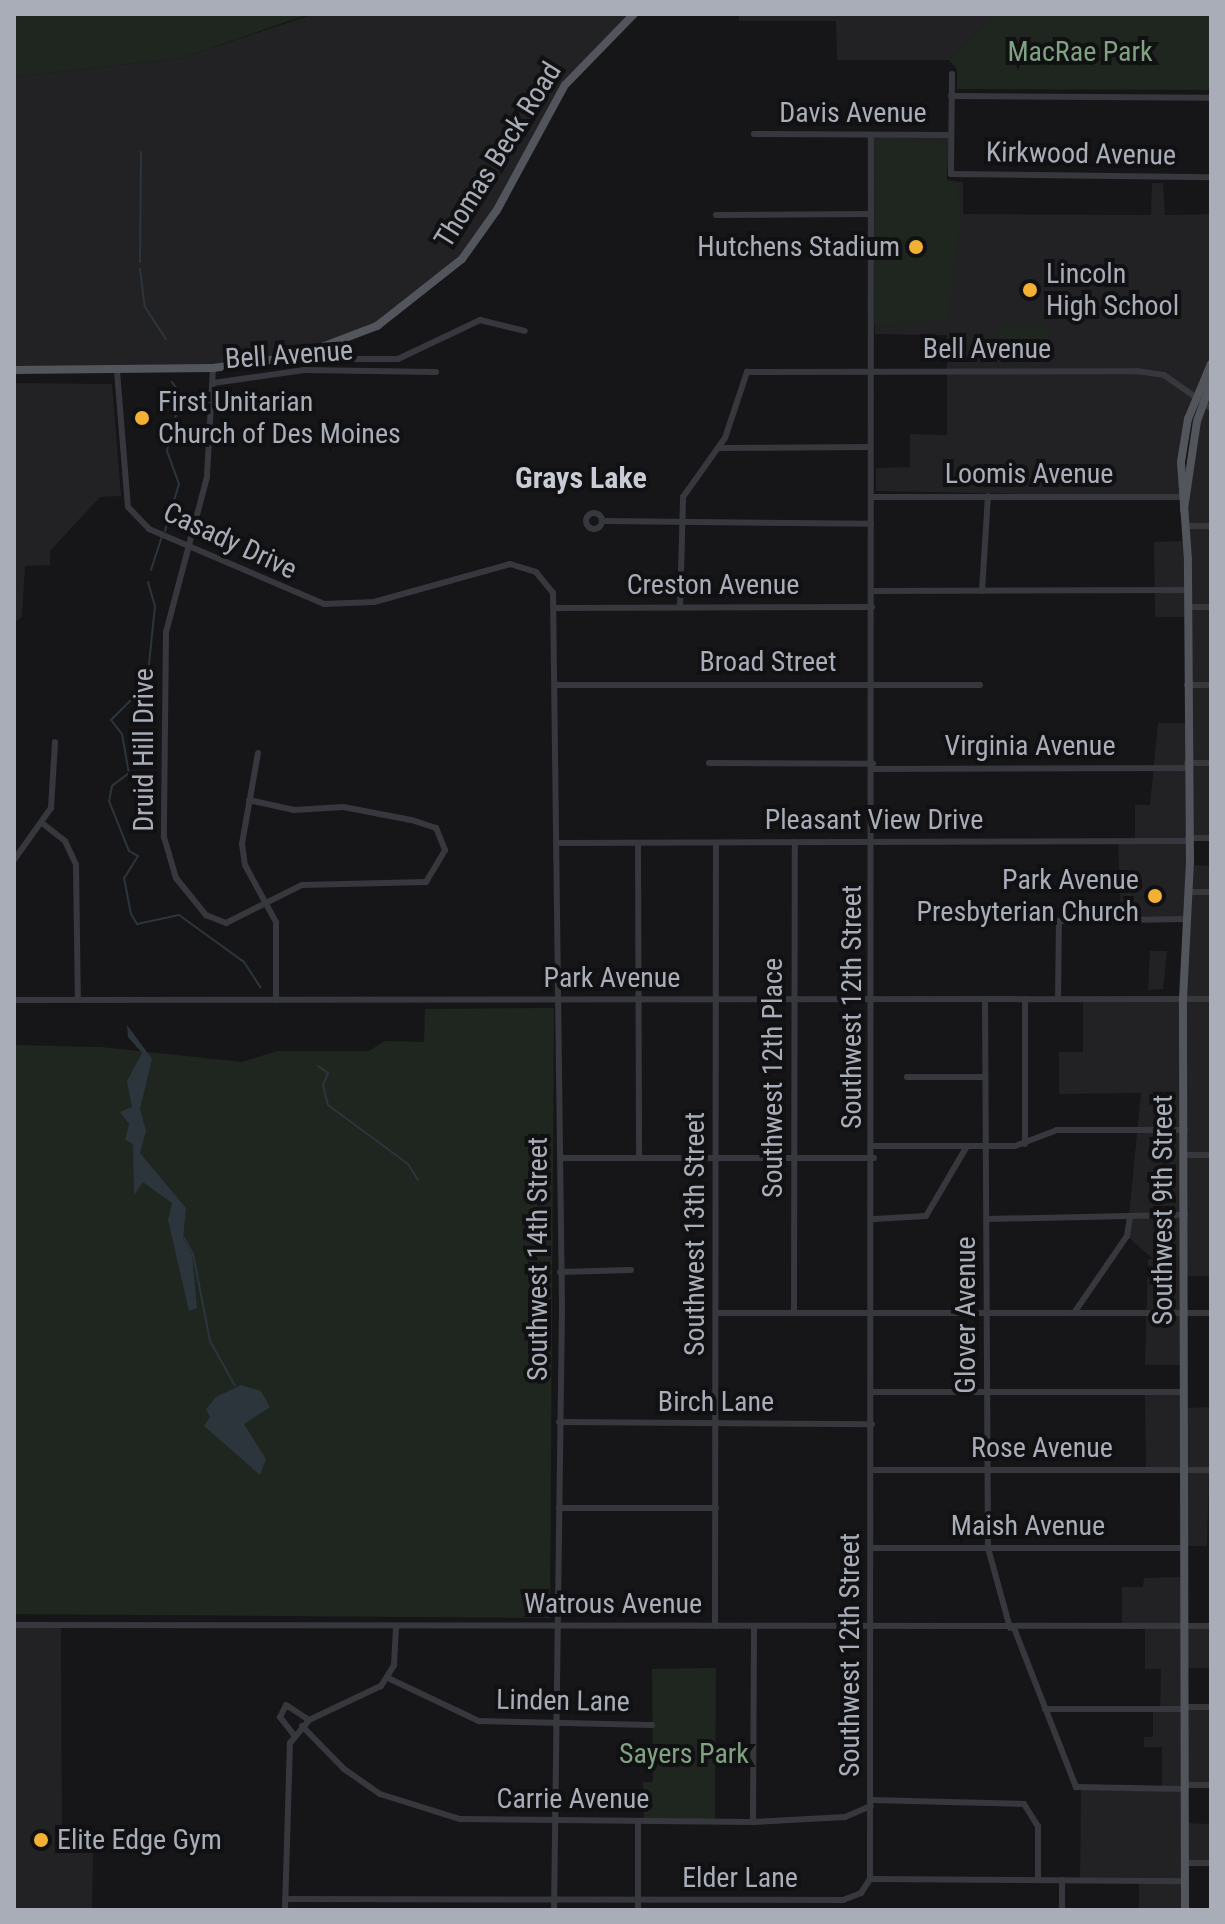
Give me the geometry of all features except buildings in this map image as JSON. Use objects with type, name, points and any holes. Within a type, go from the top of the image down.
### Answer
[{"type":"main road","name":"Thomas Beck Road","points":[[213,368],[336,345],[418,300],[462,259],[565,85],[634,14]]},
{"type":"main road","name":"Southwest 9th Street","points":[[1203,403],[1211,364]]},
{"type":"main road","name":"Bell Avenue","points":[[14,370],[213,368]]},
{"type":"main road","name":"Southwest 9th Street","points":[[1185,1910],[1183,999],[1190,892],[1188,590],[1183,441],[1211,383]]},
{"type":"street","points":[[951,135],[952,74]]},
{"type":"street","name":"Davis Avenue","points":[[951,96],[1211,98]]},
{"type":"street","name":"Davis Avenue","points":[[754,134],[951,135]]},
{"type":"street","name":"Southwest 12th Street","points":[[870,1879],[875,999],[870,447],[871,135]]},
{"type":"street","name":"Kirkwood Avenue","points":[[951,135],[951,174],[1211,177]]},
{"type":"street","points":[[716,215],[871,214]]},
{"type":"street","points":[[336,345],[346,359],[398,359],[480,320],[525,331]]},
{"type":"street","name":"Bell Avenue","points":[[213,368],[213,383],[304,370],[436,372]]},
{"type":"street","name":"Casady Drive","points":[[117,371],[128,507],[161,534],[298,597],[335,605],[374,602],[510,564],[532,569],[551,589],[555,608]]},
{"type":"street","name":"Bell Avenue","points":[[720,448],[743,377],[752,371],[1136,371],[1164,375],[1203,403]]},
{"type":"street","name":"Druid Hill Drive","points":[[213,383],[207,477],[166,632],[165,848],[181,887],[214,921],[231,921],[302,885],[416,885],[436,875],[445,845],[431,826],[343,807],[294,810],[249,800]]},
{"type":"street","points":[[680,607],[679,524],[686,491],[720,448],[870,447]]},
{"type":"street","points":[[982,591],[988,496]]},
{"type":"street","name":"Loomis Avenue","points":[[871,497],[1185,497]]},
{"type":"street","points":[[606,521],[871,524]]},
{"type":"street","points":[[1185,526],[1211,526]]},
{"type":"street","points":[[872,591],[1188,590]]},
{"type":"street","name":"Creston Avenue","points":[[555,608],[872,607]]},
{"type":"street","points":[[1188,607],[1211,607]]},
{"type":"street","name":"Southwest 14th Street","points":[[554,1910],[561,1158],[555,608]]},
{"type":"street","name":"Broad Street","points":[[556,685],[980,685]]},
{"type":"street","points":[[1187,685],[1211,685]]},
{"type":"street","points":[[14,860],[42,823],[55,796],[55,742]]},
{"type":"street","points":[[258,753],[243,858],[269,901],[276,922],[276,1000]]},
{"type":"street","name":"Virginia Avenue","points":[[709,763],[873,766],[1211,763]]},
{"type":"street","points":[[42,823],[65,841],[76,865],[78,1000]]},
{"type":"street","name":"Pleasant View Drive","points":[[559,843],[1211,838]]},
{"type":"street","name":"Southwest 12th Place","points":[[794,1313],[795,842]]},
{"type":"street","points":[[638,843],[639,1158]]},
{"type":"street","name":"Southwest 13th Street","points":[[715,1626],[716,843]]},
{"type":"street","points":[[1190,892],[1211,892]]},
{"type":"street","points":[[1058,999],[1058,923],[1187,919]]},
{"type":"street","name":"Glover Avenue","points":[[985,999],[988,1548],[1012,1628],[1081,1788],[1184,1787]]},
{"type":"street","points":[[1025,999],[1025,1144]]},
{"type":"street","name":"Park Avenue","points":[[14,1000],[1211,999]]},
{"type":"street","points":[[907,1077],[984,1077]]},
{"type":"street","points":[[874,1146],[1025,1144],[1057,1130],[1185,1130]]},
{"type":"street","points":[[874,1219],[926,1216],[967,1146]]},
{"type":"street","points":[[1185,1155],[1211,1155]]},
{"type":"street","points":[[561,1158],[874,1158]]},
{"type":"street","points":[[987,1219],[1185,1215]]},
{"type":"street","points":[[1074,1313],[1127,1236],[1130,1217]]},
{"type":"street","points":[[560,1272],[631,1270]]},
{"type":"street","points":[[717,1313],[1211,1313]]},
{"type":"street","points":[[872,1392],[1185,1392]]},
{"type":"street","name":"Birch Lane","points":[[559,1422],[872,1424]]},
{"type":"street","name":"Rose Avenue","points":[[872,1470],[1211,1470]]},
{"type":"street","points":[[559,1508],[716,1508]]},
{"type":"street","name":"Maish Avenue","points":[[872,1548],[1184,1548]]},
{"type":"street","name":"Watrous Avenue","points":[[14,1625],[1211,1626]]},
{"type":"street","points":[[285,1910],[286,1756],[294,1735],[309,1720],[362,1700],[388,1678],[396,1626]]},
{"type":"street","points":[[753,1822],[754,1627]]},
{"type":"street","name":"Linden Lane","points":[[388,1678],[479,1721],[652,1725]]},
{"type":"street","points":[[294,1735],[280,1717],[286,1705],[309,1720]]},
{"type":"street","points":[[1045,1709],[1211,1707]]},
{"type":"street","name":"Carrie Avenue","points":[[302,1726],[361,1782],[413,1808],[460,1819],[753,1822],[845,1817],[871,1803],[1008,1801],[1024,1804],[1036,1817],[1038,1880]]},
{"type":"street","points":[[1184,1787],[1211,1785]]},
{"type":"street","points":[[638,1821],[638,1910]]},
{"type":"street","points":[[1185,1863],[1211,1863]]},
{"type":"street","points":[[870,1879],[1185,1881]]},
{"type":"street","name":"Elder Lane","points":[[285,1899],[843,1900],[861,1893],[870,1879]]},
{"type":"street","points":[[1062,1880],[1062,1910]]},
{"type":"shaded area","points":[[314,14],[634,14],[573,73],[497,210],[441,280],[377,326],[336,345],[213,368],[14,366],[14,77],[181,58]]},
{"type":"shaded area","points":[[739,14],[996,14],[949,60],[837,60],[836,21],[739,21]]},
{"type":"shaded area","name":"Lincoln High School","points":[[871,135],[951,135],[946,182],[963,182],[963,214],[1151,215],[1152,183],[1163,183],[1165,215],[1211,214],[1211,366],[1188,419],[1181,497],[876,491],[876,468],[910,467],[910,434],[947,435],[947,335],[875,334]]},
{"type":"shaded area","points":[[14,383],[112,384],[121,496],[100,497],[50,551],[50,565],[25,566],[22,617],[14,623]]},
{"type":"shaded area","points":[[1211,383],[1210,838],[1189,838],[1190,865],[1211,866],[1211,1276],[1186,1276],[1185,1365],[1145,1365],[1148,1259],[1153,1259],[1127,1236],[1141,1093],[1059,1094],[1059,1052],[1083,1052],[1083,999],[1182,999],[1187,919],[1121,920],[1118,841],[1135,841],[1135,805],[1150,805],[1158,723],[1187,723],[1187,617],[1155,617],[1154,542],[1186,541],[1191,459]]},
{"type":"shaded area","points":[[1150,951],[1167,951],[1163,989],[1148,990]]},
{"type":"shaded area","points":[[127,1025],[152,1059],[140,1109],[146,1131],[140,1153],[186,1208],[183,1239],[192,1255],[197,1308],[189,1311],[168,1220],[172,1203],[143,1182],[134,1195],[133,1144],[125,1140],[129,1124],[120,1112],[132,1107],[127,1081],[142,1053],[128,1037]]},
{"type":"shaded area","points":[[241,1385],[261,1391],[270,1407],[244,1424],[266,1459],[260,1475],[204,1426],[210,1417],[206,1409],[216,1397]]},
{"type":"shaded area","points":[[1145,1392],[1185,1392],[1185,1408],[1211,1407],[1207,1546],[1184,1546],[1184,1470],[1146,1470]]},
{"type":"shaded area","points":[[1184,1577],[1184,1626],[1211,1626],[1211,1668],[1185,1668],[1184,1707],[1211,1707],[1211,1785],[1184,1785],[1185,1823],[1211,1824],[1211,1863],[1185,1863],[1185,1910],[1139,1910],[1139,1881],[1080,1880],[1081,1788],[1162,1789],[1162,1747],[1144,1747],[1144,1737],[1153,1737],[1153,1709],[1160,1708],[1161,1669],[1145,1669],[1145,1626],[1122,1627],[1122,1587],[1143,1587],[1144,1578]]},
{"type":"shaded area","points":[[14,1625],[61,1625],[62,1846],[93,1848],[92,1910],[14,1910]]},
{"type":"green space","points":[[14,14],[310,14],[181,58],[14,77]]},
{"type":"green space","name":"MacRae Park","points":[[996,14],[1211,14],[1211,90],[957,89],[957,69],[949,60]]},
{"type":"green space","name":"Hutchens Stadium","points":[[875,140],[946,142],[947,180],[956,181],[961,219],[947,321],[874,324]]},
{"type":"green space","points":[[1000,327],[1048,327],[1048,356],[1000,356]]},
{"type":"green space","points":[[554,1008],[550,1618],[14,1614],[14,1045],[101,1047],[242,1062],[277,1051],[369,1051],[385,1041],[424,1042],[425,1009]]},
{"type":"green space","name":"Sayers Park","points":[[716,1668],[715,1822],[644,1821],[643,1782],[653,1782],[652,1669]]},
{"type":"waterway","points":[[140,262],[141,152]]},
{"type":"waterway","points":[[140,269],[145,307],[166,339]]},
{"type":"waterway","points":[[165,531],[179,484],[167,451],[181,395],[172,382]]},
{"type":"waterway","points":[[151,570],[162,537]]},
{"type":"waterway","points":[[148,582],[155,606],[147,684],[111,720],[122,734],[129,773],[112,786],[109,801],[129,851],[138,856],[124,878],[131,914],[137,924],[179,915],[244,962],[260,987]]},
{"type":"waterway","points":[[318,1066],[328,1073],[323,1085],[328,1105],[408,1164],[418,1180]]},
{"type":"waterway","points":[[184,1238],[193,1254],[210,1341],[235,1386]]},
{"type":"place","name":"Hutchens Stadium","points":[[916,247]]},
{"type":"place","name":"Lincoln High School","points":[[1030,290]]},
{"type":"place","name":"First Unitarian Church of Des Moines","points":[[142,418]]},
{"type":"place","name":"Park Avenue Presbyterian Church","points":[[1155,896]]},
{"type":"place","name":"Elite Edge Gym","points":[[41,1840]]},
{"type":"district","name":"Grays Lake","points":[[581,478]]}]
